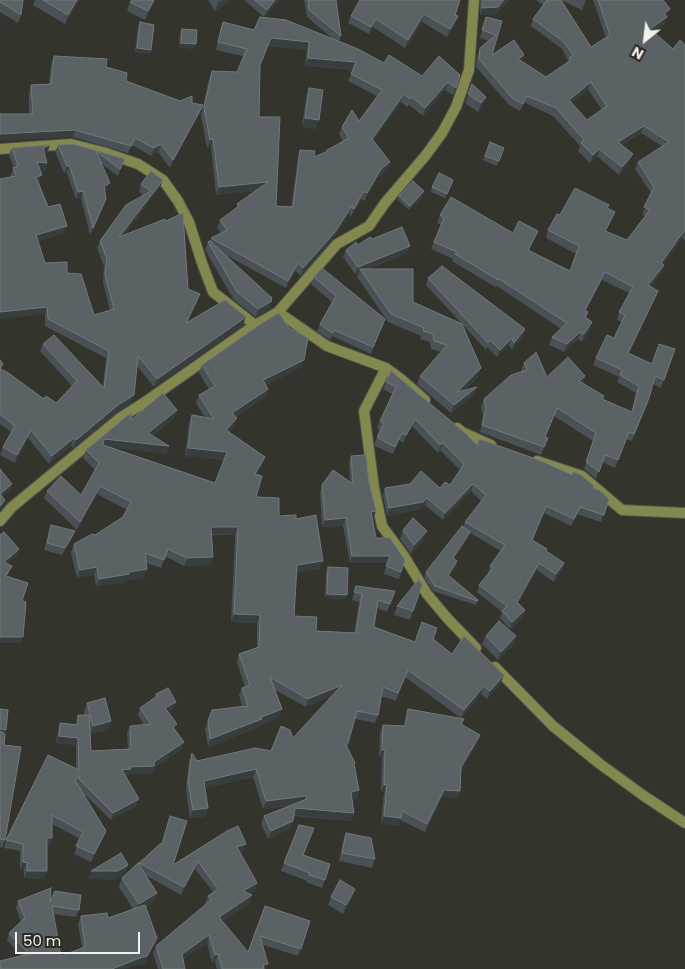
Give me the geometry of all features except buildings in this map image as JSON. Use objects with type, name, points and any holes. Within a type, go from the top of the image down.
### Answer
[{"type":"street","points":[[0,521],[12,506],[120,418],[255,325],[278,312],[337,244],[369,226],[442,133],[456,107],[469,70],[474,0]]},
{"type":"street","points":[[0,149],[71,144],[138,164],[163,180],[178,201],[189,222],[213,292],[255,325]]},
{"type":"street","points":[[278,312],[327,346],[386,368],[435,408]]},
{"type":"street","points":[[386,368],[364,411],[374,488],[382,526],[404,556],[427,594],[448,619],[553,726],[600,764],[685,823]]},
{"type":"street","points":[[448,420],[462,432],[504,450]]},
{"type":"street","points":[[530,458],[582,476],[622,510],[685,513]]}]
